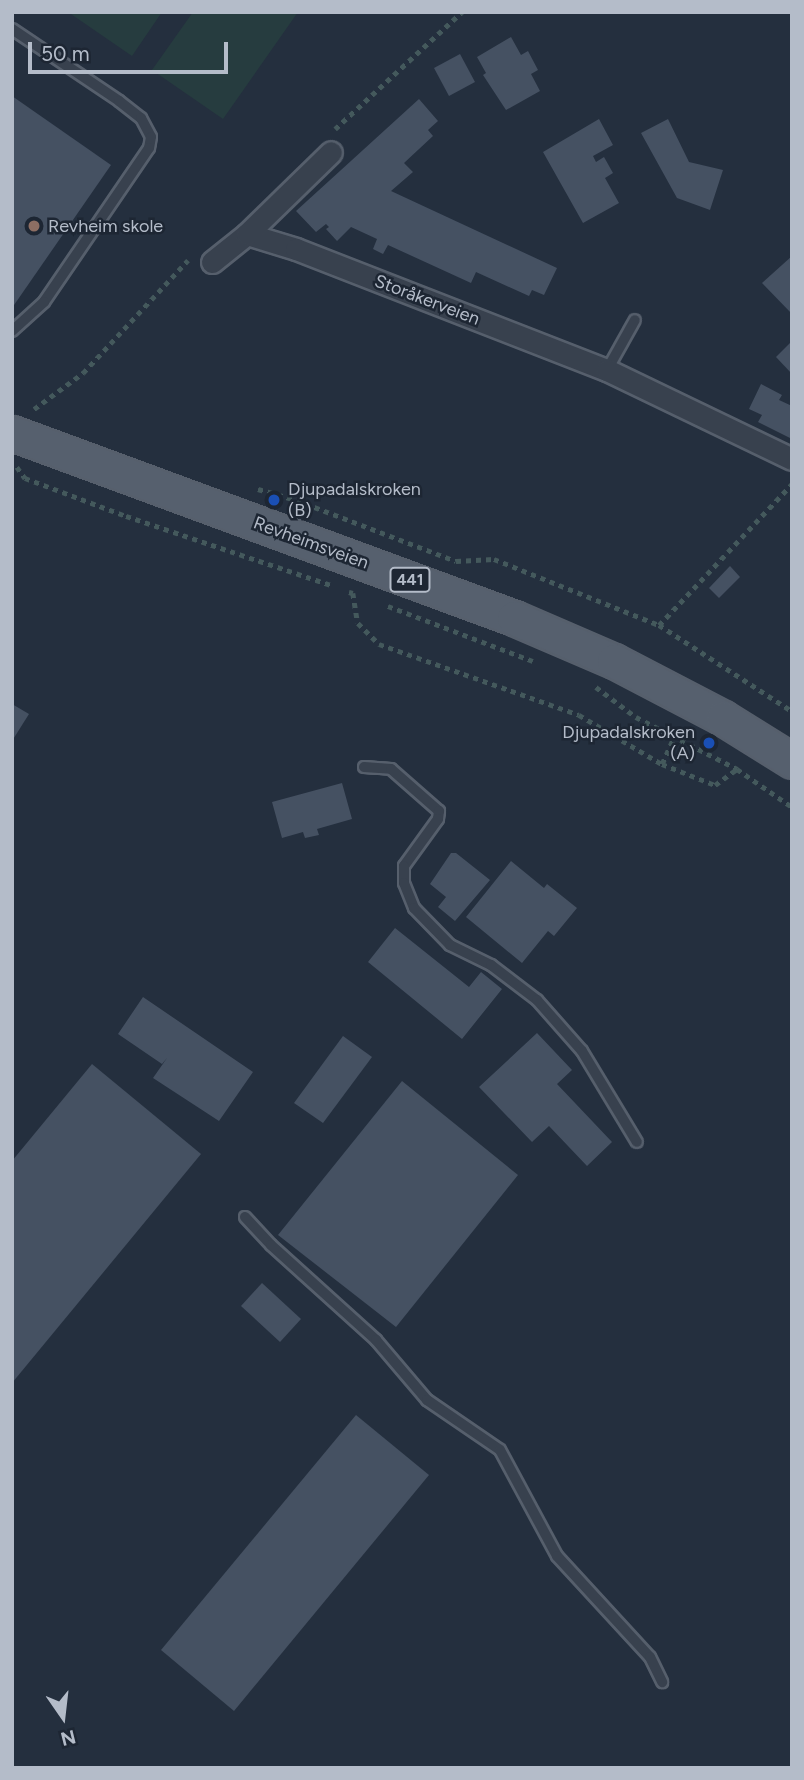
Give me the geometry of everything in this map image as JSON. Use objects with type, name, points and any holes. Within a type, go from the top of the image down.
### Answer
[{"type":"main road","name":"Revheimsveien","points":[[21,423],[514,618],[614,661],[723,718],[792,761]]},
{"type":"street","points":[[202,258],[247,234],[331,142]]},
{"type":"street","name":"Storåkerveien","points":[[247,234],[296,249],[607,370],[792,459]]},
{"type":"lane","points":[[12,29],[141,118],[151,137],[149,148],[44,302],[12,331]]},
{"type":"lane","points":[[607,370],[635,320]]},
{"type":"lane","points":[[364,768],[391,769],[439,811],[439,819],[404,866],[404,883],[414,908],[450,945],[491,965],[537,1000],[582,1051],[637,1142]]},
{"type":"lane","points":[[245,1217],[271,1245],[376,1340],[427,1400],[500,1450],[557,1556],[650,1657],[662,1682]]},
{"type":"path","points":[[331,142],[462,12]]},
{"type":"path","points":[[21,423],[83,373],[202,258]]},
{"type":"path","points":[[21,423],[43,416]]},
{"type":"path","points":[[12,461],[25,478],[101,507],[366,598]]},
{"type":"path","points":[[659,625],[792,484]]},
{"type":"path","points":[[256,489],[296,500],[456,561],[494,559],[659,625],[792,710]]},
{"type":"path","points":[[353,593],[358,623],[379,644],[579,715],[662,764],[715,785],[737,769]]},
{"type":"path","points":[[378,603],[541,664]]},
{"type":"path","points":[[591,683],[636,717],[737,769],[792,807]]},
{"type":"path","points":[[662,764],[674,735]]},
{"type":"green space","points":[[68,12],[162,12],[132,56]]},
{"type":"green space","points":[[193,12],[298,12],[223,119],[152,70]]},
{"type":"building","points":[[511,37],[521,55],[528,51],[538,70],[531,74],[540,91],[506,110],[483,75],[486,73],[477,57]]},
{"type":"building","points":[[460,54],[475,82],[449,96],[434,68]]},
{"type":"building","name":"Revheim skole","points":[[12,96],[111,165],[12,308]]},
{"type":"building","points":[[419,99],[438,121],[428,130],[433,136],[404,163],[413,172],[391,191],[557,268],[544,295],[532,290],[529,296],[476,272],[471,283],[388,245],[383,254],[373,249],[377,239],[351,227],[337,241],[326,229],[329,227],[326,224],[316,232],[296,211]]},
{"type":"building","points":[[599,119],[613,145],[593,156],[596,162],[604,157],[613,173],[605,178],[619,203],[583,223],[543,152]]},
{"type":"building","points":[[668,119],[689,162],[723,170],[710,210],[677,198],[641,133]]},
{"type":"building","points":[[792,256],[792,314],[762,283]]},
{"type":"building","points":[[792,341],[792,374],[776,357]]},
{"type":"building","points":[[761,384],[782,395],[779,400],[792,406],[792,439],[758,422],[762,415],[749,409]]},
{"type":"building","points":[[730,566],[740,577],[719,598],[709,588]]},
{"type":"building","points":[[12,704],[29,714],[12,741]]},
{"type":"building","points":[[342,783],[352,819],[317,829],[319,835],[305,838],[303,832],[282,838],[272,802]]},
{"type":"building","points":[[451,853],[456,853],[490,880],[455,921],[438,907],[446,897],[430,884]]},
{"type":"building","points":[[511,861],[544,888],[547,884],[577,908],[554,936],[548,931],[522,963],[466,917]]},
{"type":"building","points":[[395,928],[469,987],[481,972],[502,989],[462,1039],[368,962]]},
{"type":"building","points":[[143,997],[253,1072],[219,1121],[153,1078],[167,1058],[162,1064],[118,1034]]},
{"type":"building","points":[[537,1033],[572,1070],[557,1084],[612,1142],[587,1166],[549,1126],[532,1142],[479,1087]]},
{"type":"building","points":[[343,1036],[372,1057],[323,1123],[294,1103]]},
{"type":"building","points":[[92,1064],[201,1154],[12,1383],[12,1161]]},
{"type":"building","points":[[402,1081],[518,1175],[396,1327],[278,1235]]},
{"type":"building","points":[[262,1283],[301,1319],[280,1342],[241,1306]]},
{"type":"building","points":[[356,1415],[429,1475],[234,1711],[161,1650]]},
{"type":"place","name":"Revheim skole","points":[[34,226]]},
{"type":"place","name":"Djupadalskroken (B)","points":[[274,500]]},
{"type":"place","name":"Djupadalskroken (A)","points":[[709,743]]}]
